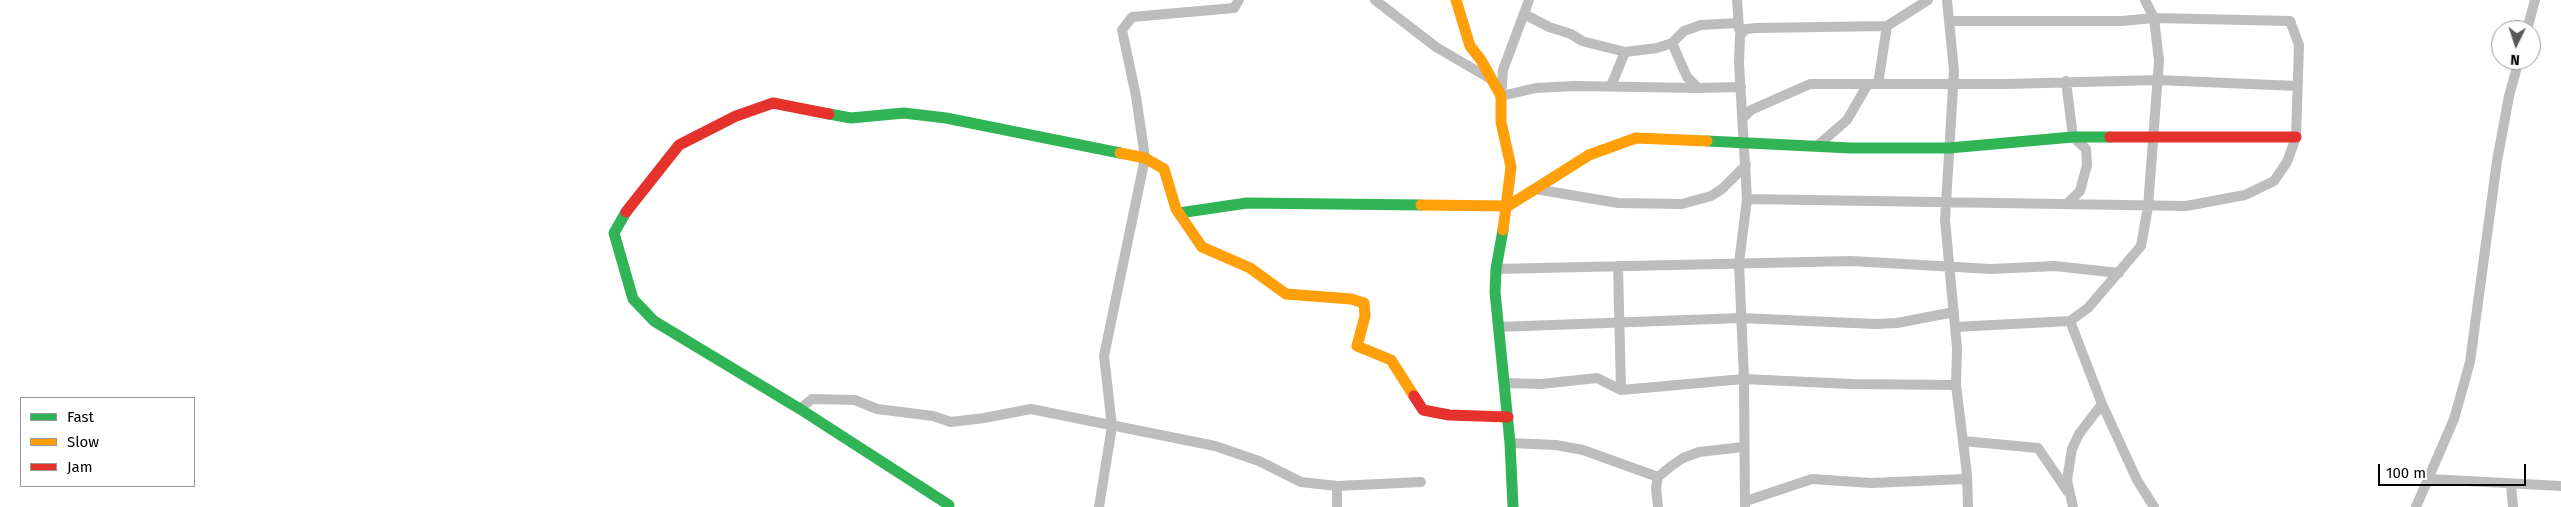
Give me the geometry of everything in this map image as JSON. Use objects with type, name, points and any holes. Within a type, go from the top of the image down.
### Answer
[{"type":"street","points":[[1099,507],[1112,426],[1104,356],[1145,158],[1122,30],[1132,17],[1234,8],[1240,0]]},
{"type":"street","points":[[1375,0],[1436,47],[1493,80]]},
{"type":"street","points":[[1456,0],[1470,46],[1493,80],[1500,96]]},
{"type":"street","points":[[1513,507],[1508,417],[1498,327],[1496,269],[1508,206],[1511,167],[1507,141],[1501,122],[1500,96],[1503,70],[1529,0]]},
{"type":"street","points":[[1736,0],[1740,35],[1738,49],[1747,198],[1739,263],[1744,378],[1743,447],[1746,504],[1812,479],[1871,483],[1966,479]]},
{"type":"street","points":[[1740,35],[1746,29],[1751,28],[1887,26],[1928,0]]},
{"type":"street","points":[[1946,0],[1954,58],[1944,220],[1956,327],[1958,367],[1956,385],[1968,507]]},
{"type":"street","points":[[1956,327],[2070,321],[2088,308],[2141,246],[2148,207],[2155,136],[2159,61],[2154,18],[2145,0]]},
{"type":"street","points":[[2530,20],[2535,0]]},
{"type":"street","points":[[1524,14],[1549,27],[1571,34],[1582,41],[1624,52],[1657,48],[1672,43],[1684,31],[1701,25],[1738,23]]},
{"type":"street","points":[[1747,198],[1946,203],[2069,202],[2148,207],[2186,206],[2246,195],[2274,181],[2287,162],[2296,137],[2296,86],[2299,45],[2290,21],[2154,18],[2122,21],[1949,22]]},
{"type":"street","points":[[1817,146],[1847,120],[1873,84],[1887,26]]},
{"type":"street","points":[[1672,43],[1687,77],[1698,88]]},
{"type":"street","points":[[1611,86],[1624,52]]},
{"type":"street","points":[[2416,507],[2454,419],[2470,362],[2497,161],[2509,96],[2516,70]]},
{"type":"street","points":[[1743,118],[1751,110],[1810,84],[1953,84],[2158,80],[2296,86]]},
{"type":"street","points":[[2066,81],[2073,137],[2086,149],[2087,166],[2080,190],[2069,202]]},
{"type":"street","points":[[1500,96],[1536,88],[1611,86],[1741,87]]},
{"type":"street","points":[[949,506],[800,409],[654,321],[633,299],[614,233],[618,223],[679,145],[736,116],[773,103],[851,118],[904,113],[946,118],[1145,158],[1164,169],[1171,197],[1179,213],[1202,247],[1250,268],[1286,294],[1351,299],[1364,303],[1365,316],[1357,346],[1390,360],[1423,410],[1448,415],[1508,417]]},
{"type":"street","points":[[1179,213],[1247,203],[1508,206],[1589,155],[1636,138],[1817,146],[1949,148],[2073,137],[2296,137]]},
{"type":"street","points":[[1534,189],[1618,203],[1682,204],[1704,198],[1722,189],[1746,165]]},
{"type":"street","points":[[1496,269],[1851,262],[1991,269],[2016,266],[2055,266],[2118,273]]},
{"type":"street","points":[[1618,266],[1621,390]]},
{"type":"street","points":[[1498,327],[1741,318],[1875,324],[1897,323],[1954,312]]},
{"type":"street","points":[[2070,321],[2102,404],[2137,480],[2154,507]]},
{"type":"street","points":[[1505,383],[1541,384],[1597,378],[1621,390],[1744,378],[1852,384],[1956,385]]},
{"type":"street","points":[[800,409],[812,399],[855,400],[877,409],[933,416],[951,422],[1030,409],[1215,446],[1259,461],[1301,482],[1337,486],[1421,482]]},
{"type":"street","points":[[2068,492],[2069,464],[2072,449],[2079,434],[2102,404]]},
{"type":"street","points":[[1963,441],[2038,448],[2068,492],[2073,507]]},
{"type":"street","points":[[1510,443],[1576,448],[1658,477]]},
{"type":"street","points":[[1658,507],[1656,488],[1658,477],[1682,458],[1699,452],[1743,447]]},
{"type":"street","points":[[2429,479],[2561,486]]},
{"type":"street","points":[[2511,484],[2513,507]]},
{"type":"street","points":[[1336,507],[1337,486]]},
{"type":"traffic: fast","points":[[829,114],[851,118],[904,113],[946,118],[1120,153]]},
{"type":"traffic: fast","points":[[1707,141],[1851,148],[1949,148],[2073,137],[2110,137]]},
{"type":"traffic: fast","points":[[1179,213],[1247,203],[1421,205]]},
{"type":"traffic: fast","points":[[626,212],[614,233],[633,299],[654,321],[800,409],[949,505]]},
{"type":"traffic: fast","points":[[1503,230],[1496,269],[1495,292],[1510,443],[1513,507]]},
{"type":"traffic: slow","points":[[1456,0],[1470,46],[1481,60],[1501,96],[1501,122],[1511,167],[1503,230]]},
{"type":"traffic: slow","points":[[1421,205],[1508,206],[1589,155],[1636,138],[1707,141]]},
{"type":"traffic: slow","points":[[1120,153],[1145,158],[1164,169],[1176,209],[1202,247],[1250,268],[1286,294],[1351,299],[1364,303],[1365,316],[1357,346],[1391,360],[1414,396]]},
{"type":"traffic: jam","points":[[626,212],[679,145],[736,116],[773,103],[829,114]]},
{"type":"traffic: jam","points":[[2110,137],[2296,137]]},
{"type":"traffic: jam","points":[[1414,396],[1423,410],[1449,415],[1508,417]]}]
